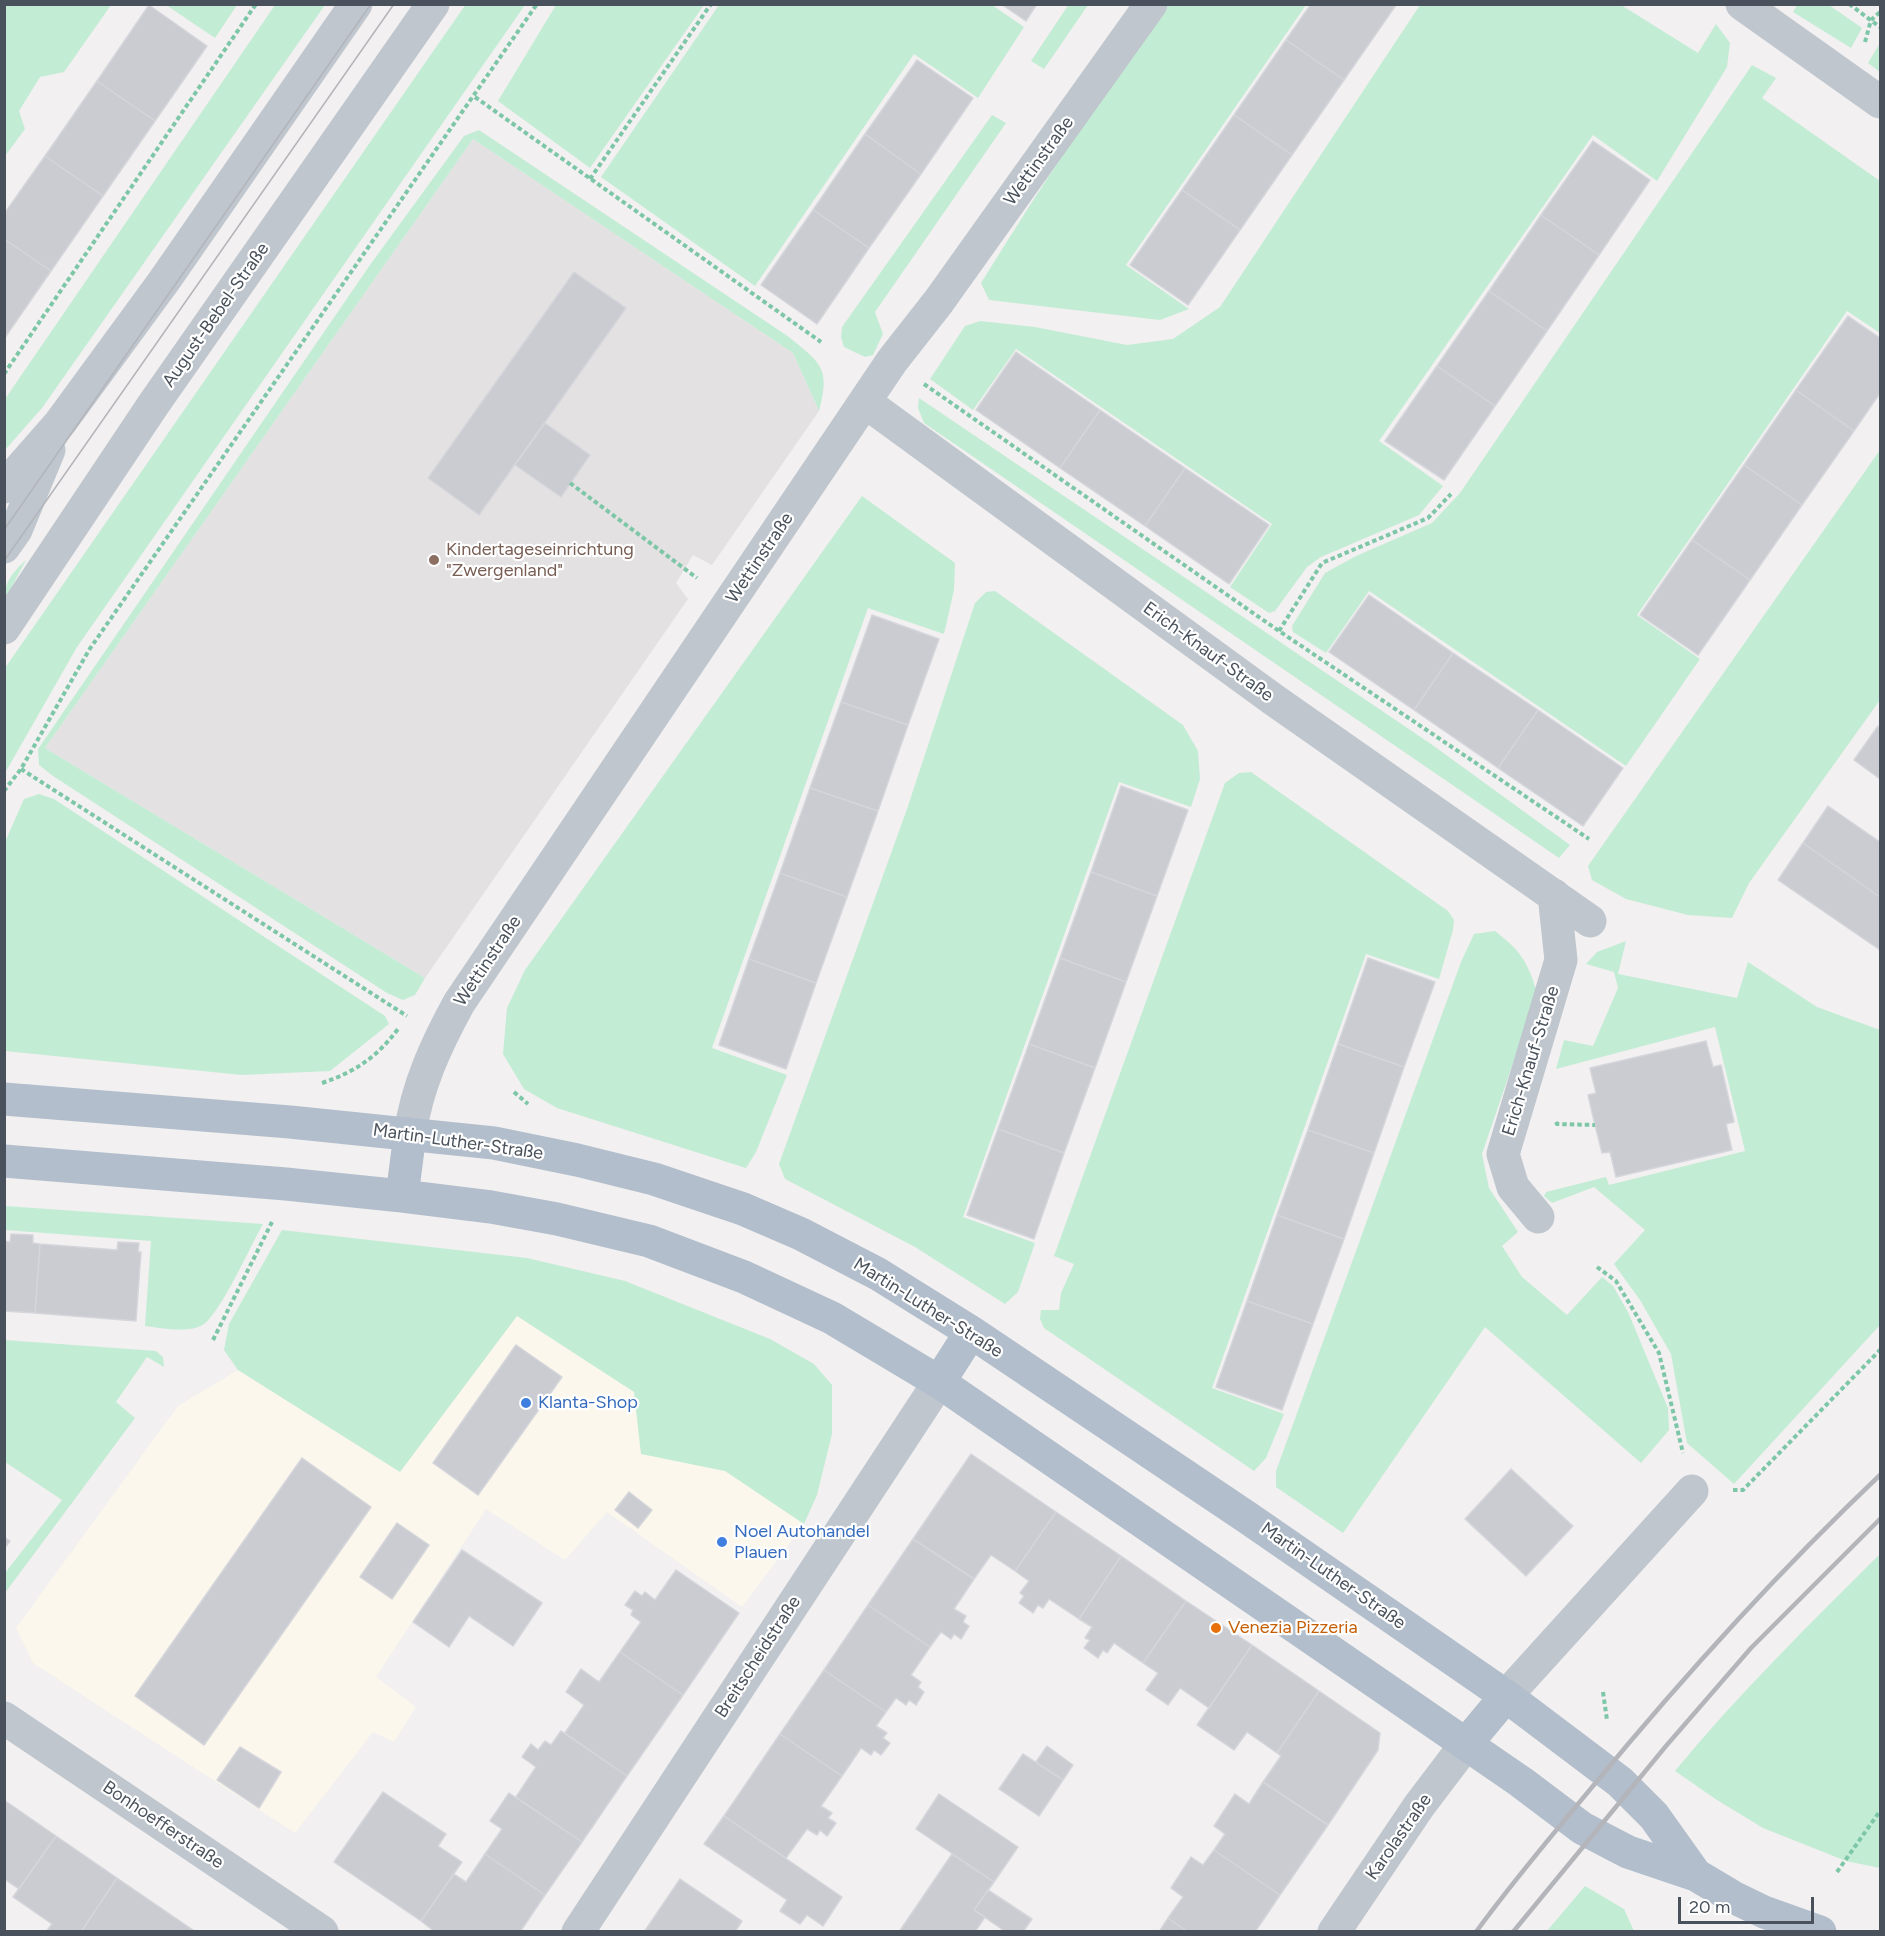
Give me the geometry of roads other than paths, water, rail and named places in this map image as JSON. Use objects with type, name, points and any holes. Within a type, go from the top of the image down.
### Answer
[{"type":"main road","name":"Martin-Luther-Straße","points":[[4,1099],[494,1143],[654,1179],[742,1209],[801,1234],[878,1274],[971,1332],[1248,1518],[1506,1696],[1620,1782],[1654,1816],[1696,1875]]},
{"type":"main road","points":[[402,1196],[410,1134]]},
{"type":"main road","name":"Martin-Luther-Straße","points":[[4,1161],[402,1196],[491,1207],[557,1219],[649,1241],[744,1276],[832,1318],[939,1382],[1466,1744],[1582,1828],[1628,1852],[1696,1875],[1764,1912],[1820,1932]]},
{"type":"main road","points":[[939,1382],[971,1332]]},
{"type":"main road","points":[[1466,1744],[1506,1696]]},
{"type":"street","points":[[4,487],[60,423],[164,281],[356,4]]},
{"type":"street","name":"August-Bebel-Straße","points":[[4,628],[153,405],[433,4]]},
{"type":"street","name":"Wettinstraße","points":[[410,1134],[413,1109],[427,1069],[459,1003],[892,361],[945,292],[1151,4]]},
{"type":"street","points":[[1742,4],[1881,102]]},
{"type":"street","name":"Erich-Knauf-Straße","points":[[866,402],[1264,693],[1590,921]]},
{"type":"street","points":[[10,539],[60,423]]},
{"type":"street","name":"Erich-Knauf-Straße","points":[[1538,1217],[1513,1187],[1503,1154],[1561,960],[1554,895]]},
{"type":"street","name":"Breitscheidstraße","points":[[578,1932],[939,1382]]},
{"type":"street","points":[[1506,1696],[1692,1491]]},
{"type":"street","name":"Bonhoefferstraße","points":[[4,1718],[322,1932]]},
{"type":"street","name":"Karolastraße","points":[[1334,1932],[1419,1806],[1466,1744]]},
{"type":"tram line","points":[[4,530],[371,4]]},
{"type":"tram line","points":[[4,561],[394,4]]},
{"type":"railway","points":[[1476,1932],[1548,1840],[1696,1665],[1768,1587],[1880,1475]]},
{"type":"railway","points":[[1513,1932],[1666,1746],[1751,1648],[1880,1519]]},
{"type":"place","name":"Kindertageseinrichtung \"Zwergenland\"","points":[[434,560]]},
{"type":"place","name":"Klanta-Shop","points":[[526,1403]]},
{"type":"place","name":"Noel Autohandel Plauen","points":[[722,1542]]},
{"type":"place","name":"Venezia Pizzeria","points":[[1216,1628]]}]
